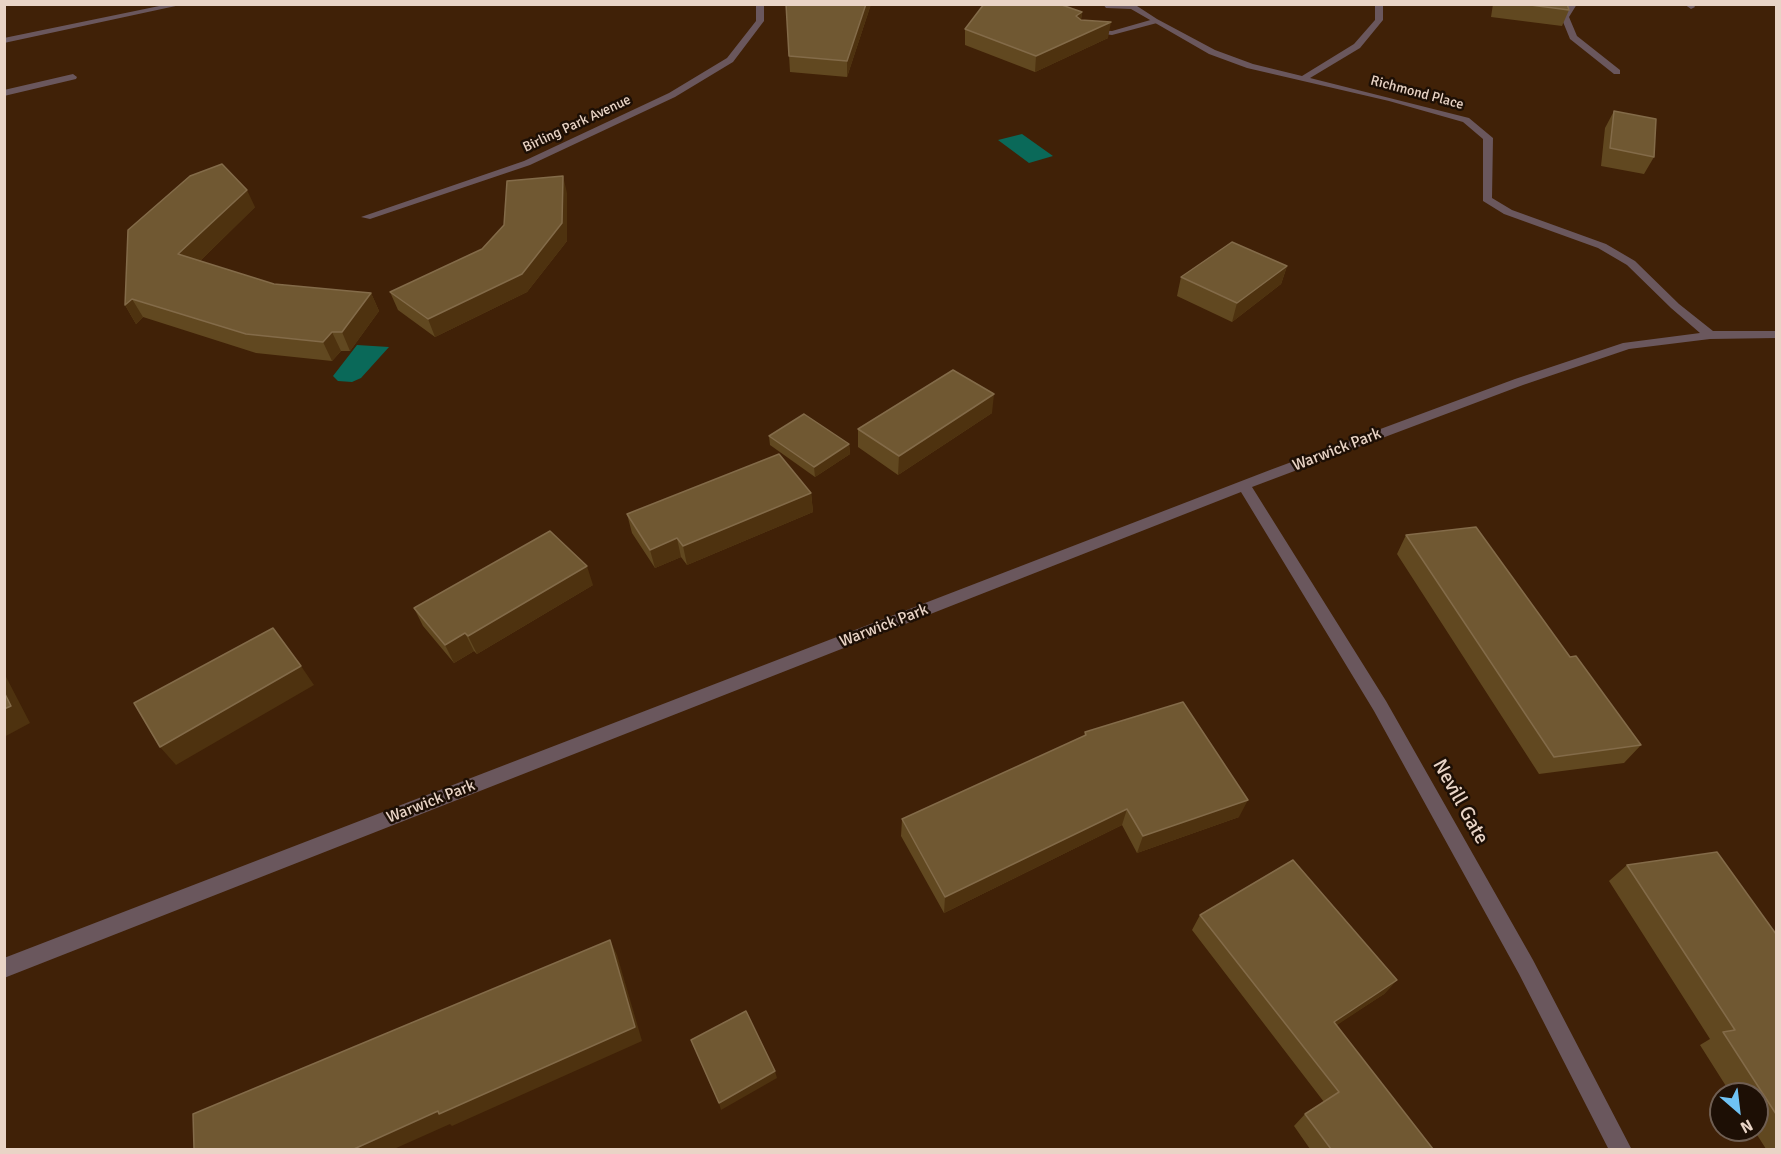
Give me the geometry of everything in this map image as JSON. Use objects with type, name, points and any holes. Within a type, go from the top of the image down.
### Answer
[{"type":"street","points":[[4,40],[182,4]]},
{"type":"street","name":"Birling Park Avenue","points":[[366,217],[528,163],[672,95],[730,60],[760,21],[760,4]]},
{"type":"street","points":[[1302,80],[1357,46],[1379,20],[1379,4]]},
{"type":"street","points":[[1573,4],[1565,17],[1573,37],[1617,72]]},
{"type":"street","name":"Richmond Place","points":[[1106,6],[1134,6],[1154,21],[1212,52],[1250,66],[1391,99],[1466,120],[1488,138],[1487,199],[1508,212],[1602,246],[1621,258],[1710,335]]},
{"type":"street","points":[[1080,32],[1112,33],[1154,21]]},
{"type":"street","points":[[4,93],[73,77]]},
{"type":"street","name":"Warwick Park","points":[[4,969],[1244,485],[1500,389],[1627,346],[1710,335],[1776,334]]},
{"type":"street","name":"Nevill Gate","points":[[1244,485],[1380,706],[1526,967],[1621,1149]]},
{"type":"water","points":[[1022,134],[1053,156],[1029,163],[998,140]]},
{"type":"water","points":[[357,345],[389,347],[361,378],[352,382],[338,381],[333,376]]},
{"type":"building","points":[[786,4],[866,4],[847,61],[789,56]]},
{"type":"building","points":[[984,4],[1059,4],[1082,12],[1076,16],[1081,20],[1111,22],[1036,56],[965,29]]},
{"type":"building","points":[[1523,4],[1567,4],[1569,10]]},
{"type":"building","points":[[1614,111],[1656,119],[1654,157],[1610,148]]},
{"type":"building","points":[[222,164],[247,190],[178,254],[274,284],[371,293],[342,332],[332,332],[323,342],[246,334],[132,299],[125,305],[128,230],[190,176]]},
{"type":"building","points":[[563,176],[562,223],[522,274],[428,319],[390,292],[482,249],[504,225],[507,181]]},
{"type":"building","points":[[1232,242],[1287,266],[1237,303],[1181,277]]},
{"type":"building","points":[[953,370],[994,394],[899,456],[858,429]]},
{"type":"building","points":[[804,414],[849,444],[814,467],[769,436]]},
{"type":"building","points":[[779,454],[811,493],[683,546],[677,538],[650,550],[627,514]]},
{"type":"building","points":[[1476,527],[1570,657],[1576,656],[1641,745],[1554,757],[1406,535]]},
{"type":"building","points":[[550,531],[587,566],[468,636],[465,633],[445,645],[414,608]]},
{"type":"building","points":[[273,628],[301,666],[160,747],[134,703]]},
{"type":"building","points":[[4,692],[11,706],[4,709]]},
{"type":"building","points":[[1183,702],[1248,800],[1143,836],[1127,809],[945,897],[902,819],[1086,735],[1085,732]]},
{"type":"building","points":[[1717,852],[1776,934],[1776,1114],[1769,1103],[1769,1082],[1755,1082],[1723,1032],[1735,1030],[1627,865]]},
{"type":"building","points":[[1293,860],[1397,980],[1334,1022],[1433,1149],[1331,1149],[1305,1114],[1339,1092],[1200,915]]},
{"type":"building","points":[[610,940],[635,1027],[354,1149],[194,1149],[193,1114]]},
{"type":"building","points":[[746,1011],[775,1071],[719,1103],[691,1040]]}]
